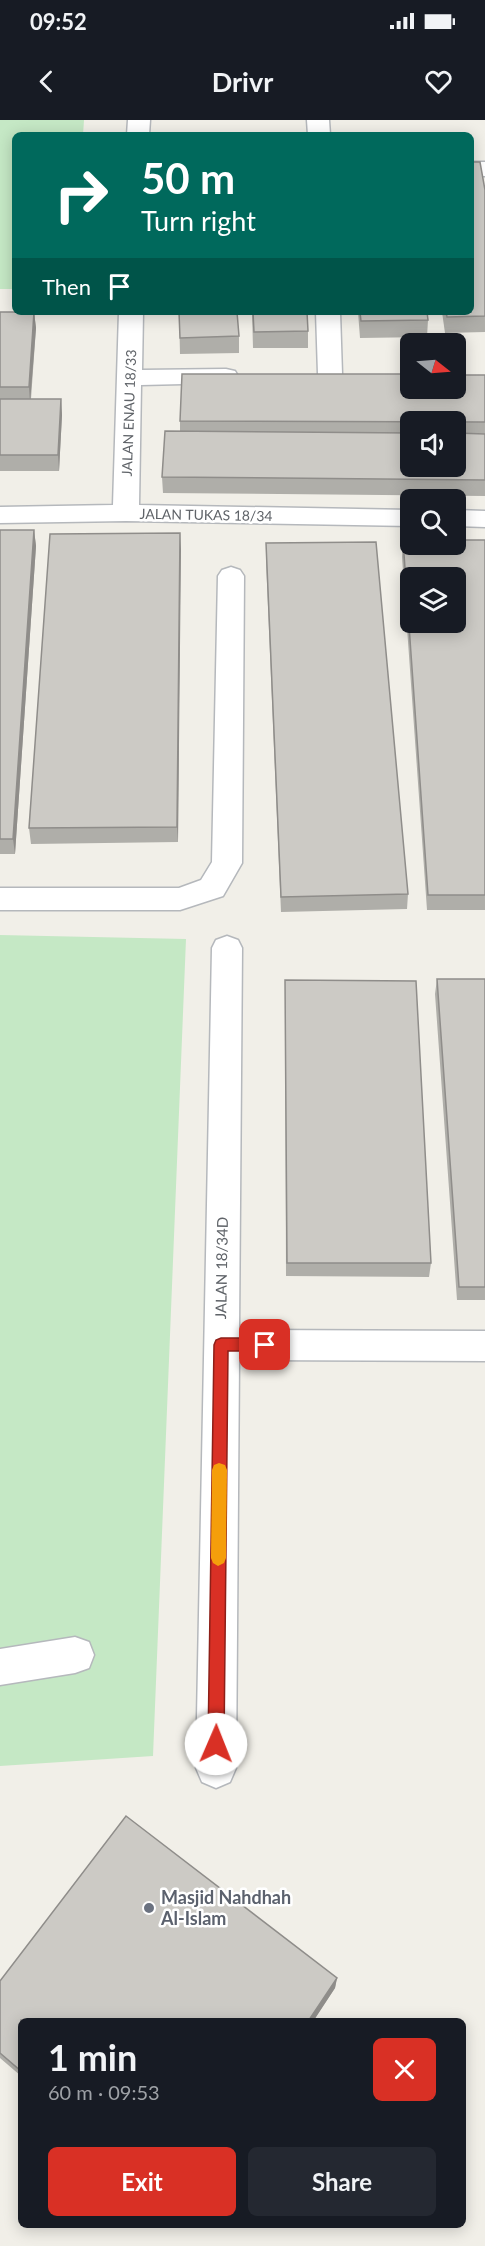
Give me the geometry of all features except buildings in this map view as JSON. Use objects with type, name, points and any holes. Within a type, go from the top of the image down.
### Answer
[{"type":"street","name":"JALAN ENAU 18/33","points":[[126,513],[131,315]]},
{"type":"street","points":[[328,315],[330,374]]},
{"type":"street","points":[[130,378],[248,376]]},
{"type":"street","name":"JALAN TUKAS 18/34","points":[[0,515],[126,513],[400,518]]},
{"type":"street","points":[[466,518],[485,519]]},
{"type":"street","points":[[0,899],[180,899],[213,888],[227,863],[231,576]]},
{"type":"street","name":"JALAN 18/34D","points":[[216,1768],[227,948]]},
{"type":"street","points":[[221,1345],[485,1346]]},
{"type":"street","points":[[0,1667],[75,1655]]},
{"type":"green space","points":[[0,120],[84,120],[83,132],[12,132],[12,289],[0,289]]},
{"type":"green space","points":[[0,935],[186,939],[153,1756],[0,1766]]},
{"type":"slow traffic","points":[[218,1558],[219,1470]]},
{"type":"place","name":"Masjid Nahdhah Al-Islam","points":[[149,1908]]},
{"type":"route","points":[[216,1744],[221,1345],[265,1345]]}]
